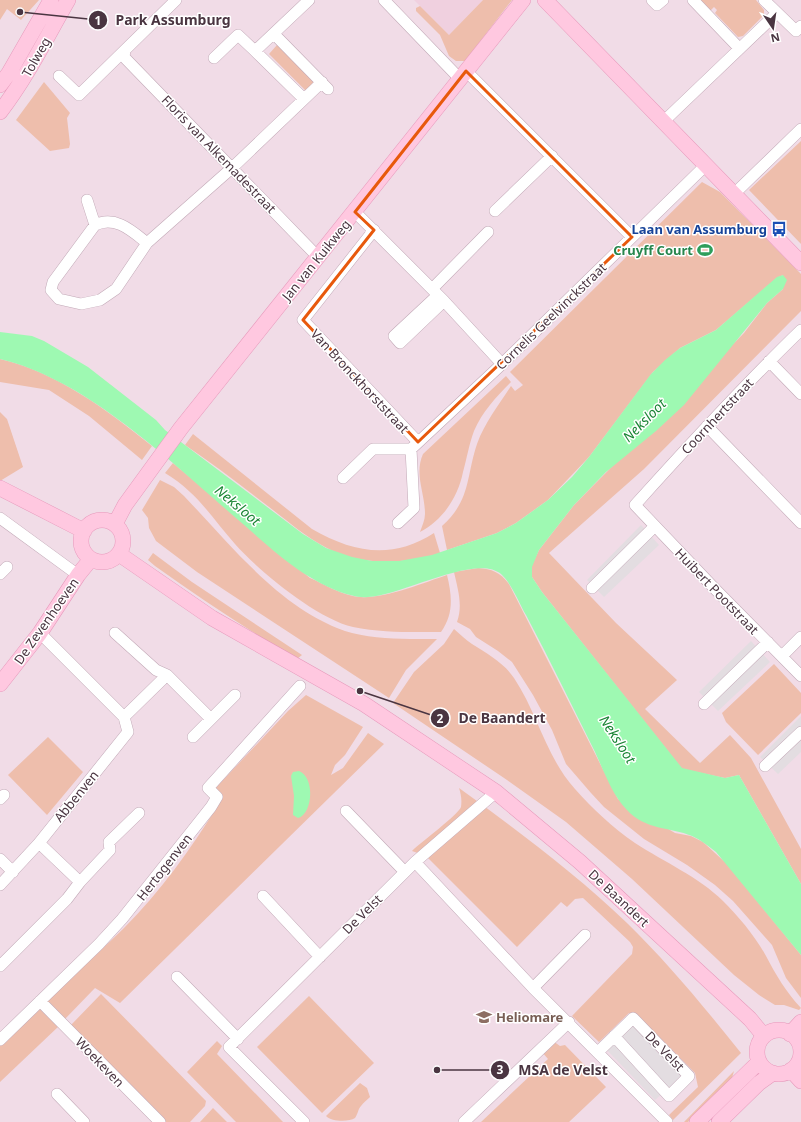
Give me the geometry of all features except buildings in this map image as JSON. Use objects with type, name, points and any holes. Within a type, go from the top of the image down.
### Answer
[{"type":"main road","name":"Tolweg","points":[[0,85],[51,0]]},
{"type":"main road","name":"Tolweg","points":[[0,112],[31,66],[68,0]]},
{"type":"main road","name":"Jan van Kuikweg","points":[[115,524],[125,505],[177,433],[523,0]]},
{"type":"main road","points":[[545,0],[801,263]]},
{"type":"main road","points":[[0,488],[84,531]]},
{"type":"main road","points":[[101,520],[115,524],[120,528],[124,541],[119,554],[114,559],[106,562],[98,562],[91,559],[83,549],[82,537],[84,531],[94,521],[101,520]]},
{"type":"main road","name":"De Baandert","points":[[119,554],[212,618],[364,704],[496,792],[580,862],[750,1019],[764,1036]]},
{"type":"main road","name":"De Zevenhoeven","points":[[2,677],[40,633],[78,575],[91,559]]},
{"type":"main road","points":[[797,1039],[780,1030],[764,1036],[757,1047],[757,1054],[760,1062],[768,1071],[773,1073],[784,1073],[797,1065],[800,1058],[797,1039],[801,1022]]},
{"type":"main road","points":[[697,1122],[760,1062]]},
{"type":"main road","points":[[791,1070],[801,1081]]},
{"type":"main road","points":[[719,1122],[759,1083],[773,1073]]},
{"type":"street","points":[[59,76],[79,95],[176,0]]},
{"type":"street","points":[[255,51],[309,0]]},
{"type":"street","points":[[384,0],[463,75],[552,156],[632,237]]},
{"type":"street","points":[[652,0],[657,5],[663,0]]},
{"type":"street","points":[[693,0],[739,48]]},
{"type":"street","points":[[764,0],[796,31],[801,26]]},
{"type":"street","points":[[664,122],[777,13]]},
{"type":"street","points":[[148,243],[121,224],[102,221],[95,225],[53,282],[51,290],[59,299],[81,304],[100,300],[116,289],[148,243],[233,167],[304,99],[325,86],[274,34]]},
{"type":"street","points":[[214,58],[238,35],[304,99]]},
{"type":"street","name":"Floris van Alkemadestraat","points":[[125,50],[124,57],[233,167],[318,257]]},
{"type":"street","points":[[734,194],[801,129]]},
{"type":"street","points":[[495,211],[552,156]]},
{"type":"street","name":"Cornelis Geelvinckstraat","points":[[414,445],[502,364],[706,165]]},
{"type":"street","points":[[87,200],[95,225]]},
{"type":"street","points":[[355,212],[438,295],[502,364]]},
{"type":"street","name":"Jan van Kuikweg","points":[[303,320],[374,230]]},
{"type":"street","points":[[438,295],[488,232]]},
{"type":"street","name":"Van Bronckhorststraat","points":[[303,320],[414,445],[414,508],[398,523]]},
{"type":"street","name":"Coornhertstraat","points":[[635,505],[707,426],[801,330]]},
{"type":"street","points":[[769,361],[801,394]]},
{"type":"street","points":[[707,426],[801,524]]},
{"type":"street","name":"Van Bronckhorststraat","points":[[343,478],[373,449],[414,445]]},
{"type":"street","name":"Huibert Pootstraat","points":[[635,505],[801,676]]},
{"type":"street","points":[[0,518],[78,575]]},
{"type":"street","points":[[592,588],[655,526]]},
{"type":"street","points":[[40,633],[124,717],[167,675]]},
{"type":"street","points":[[116,633],[156,670],[167,675],[211,719]]},
{"type":"street","points":[[782,656],[801,637]]},
{"type":"street","points":[[704,704],[768,642]]},
{"type":"street","name":"Hertogenven","points":[[0,1040],[122,919],[211,807],[217,797],[208,788],[300,686]]},
{"type":"street","points":[[194,737],[235,695]]},
{"type":"street","name":"Abbenven","points":[[0,886],[39,843],[128,732],[124,717]]},
{"type":"street","points":[[765,766],[801,732]]},
{"type":"street","name":"De Velst","points":[[304,1122],[229,1048],[415,862],[496,792]]},
{"type":"street","points":[[346,811],[405,872]]},
{"type":"street","points":[[0,966],[67,899],[80,882],[110,850],[109,842],[139,813]]},
{"type":"street","points":[[39,843],[80,882]]},
{"type":"street","points":[[0,859],[13,872]]},
{"type":"street","points":[[415,862],[533,988],[569,1022],[667,1122]]},
{"type":"street","points":[[263,896],[320,957]]},
{"type":"street","points":[[533,988],[585,935]]},
{"type":"street","points":[[177,977],[238,1039]]},
{"type":"street","name":"Woekeven","points":[[40,1001],[160,1122]]},
{"type":"street","name":"De Velst","points":[[598,1052],[614,1036],[633,1018],[688,1076],[669,1096],[614,1036]]},
{"type":"street","points":[[464,1122],[569,1022]]},
{"type":"street","points":[[57,1094],[84,1122]]},
{"type":"highlighted area","points":[[466,71],[632,237],[418,442],[303,320],[374,230],[355,212]]},
{"type":"shaded area","points":[[0,0],[801,0],[801,1122],[0,1122]]},
{"type":"shaded area","points":[[0,0],[39,0],[21,20],[7,9],[0,20]]},
{"type":"shaded area","points":[[414,0],[483,0],[449,35]]},
{"type":"shaded area","points":[[483,0],[512,0],[465,61],[456,61],[449,56],[440,35],[416,11],[416,8],[420,6],[449,35]]},
{"type":"shaded area","points":[[699,0],[756,0],[764,10],[764,15],[743,36],[738,37],[715,13],[717,10],[714,7],[710,11]]},
{"type":"shaded area","points":[[277,45],[316,82],[306,91],[269,54]]},
{"type":"shaded area","points":[[44,82],[70,113],[67,118],[70,144],[69,148],[50,151],[16,120]]},
{"type":"shaded area","points":[[801,141],[801,244],[749,190]]},
{"type":"shaded area","points":[[702,182],[720,192],[801,274],[801,311],[644,469],[549,553],[616,623],[677,680],[645,709],[700,763],[730,735],[751,758],[801,849],[801,884],[739,775],[725,778],[682,769],[542,592],[532,577],[531,567],[539,550],[574,505],[744,333],[767,303],[783,289],[783,275],[777,278],[716,330],[680,348],[653,372],[589,457],[548,500],[516,523],[497,533],[447,550],[442,526],[458,507],[463,497],[477,444],[488,421],[511,386],[515,391],[523,385],[510,372]]},
{"type":"shaded area","points":[[0,359],[21,365],[61,383],[99,406],[152,446],[142,460],[89,416],[49,390],[0,382]]},
{"type":"shaded area","points":[[506,376],[511,382],[495,399],[477,424],[469,446],[461,481],[453,499],[436,521],[420,532],[425,514],[420,476],[423,454]]},
{"type":"shaded area","points":[[0,412],[7,419],[23,467],[0,481]]},
{"type":"shaded area","points":[[193,434],[312,529],[328,537],[343,544],[358,548],[388,550],[418,542],[434,533],[440,553],[412,560],[382,562],[352,558],[325,547],[305,534],[185,445]]},
{"type":"shaded area","points":[[173,463],[310,578],[336,591],[353,596],[374,596],[400,591],[447,575],[451,605],[448,618],[441,632],[397,632],[353,627],[338,622],[306,604],[259,568],[235,544],[195,497],[165,473]]},
{"type":"shaded area","points":[[160,480],[174,487],[184,496],[260,576],[303,610],[327,623],[352,633],[384,638],[437,639],[406,670],[389,698],[197,572],[156,541],[149,528],[148,518],[142,510]]},
{"type":"shaded area","points":[[641,525],[659,545],[604,597],[587,580]]},
{"type":"shaded area","points":[[153,553],[192,582],[302,655],[297,659],[243,626],[190,590],[148,560]]},
{"type":"shaded area","points":[[478,568],[495,572],[509,584],[618,799],[675,833],[691,836],[703,842],[727,864],[801,955],[801,998],[786,978],[772,945],[733,901],[715,885],[687,865],[644,839],[604,807],[591,793],[566,764],[552,730],[533,695],[512,662],[476,637],[470,629],[457,622],[460,603],[454,572]]},
{"type":"shaded area","points":[[454,629],[495,659],[514,678],[530,706],[549,749],[565,777],[575,789],[618,831],[714,892],[741,920],[752,934],[782,983],[801,1008],[799,1010],[784,1005],[775,1005],[759,995],[734,975],[632,879],[566,822],[393,703],[414,672],[444,644]]},
{"type":"shaded area","points":[[751,641],[770,662],[718,711],[699,692]]},
{"type":"shaded area","points":[[774,664],[801,693],[801,713],[758,755],[726,722],[722,713]]},
{"type":"shaded area","points":[[306,695],[363,727],[345,755],[335,765],[331,775],[343,768],[368,733],[384,744],[120,1003],[95,988],[64,1020],[45,1001],[95,956],[150,900],[185,855],[217,807],[209,795],[288,711]]},
{"type":"shaded area","points":[[801,716],[801,752],[778,774],[760,757]]},
{"type":"shaded area","points":[[48,737],[83,772],[47,815],[8,775]]},
{"type":"shaded area","points":[[459,788],[566,869],[627,923],[686,986],[741,1053],[673,1120],[669,1115],[698,1087],[695,1073],[636,1014],[629,1013],[599,1042],[572,1016],[632,954],[633,947],[630,942],[583,898],[575,899],[567,907],[561,902],[517,947],[426,856],[412,851],[447,822],[461,807],[461,795]]},
{"type":"shaded area","points":[[101,994],[206,1101],[205,1106],[190,1122],[164,1122],[71,1025]]},
{"type":"shaded area","points":[[309,996],[374,1063],[322,1113],[257,1047]]},
{"type":"shaded area","points":[[40,1005],[59,1026],[0,1082],[0,1044]]},
{"type":"shaded area","points":[[632,1022],[682,1076],[655,1100],[605,1048]]},
{"type":"shaded area","points":[[217,1041],[222,1046],[217,1054],[283,1122],[236,1122],[187,1072]]},
{"type":"shaded area","points":[[553,1041],[560,1046],[565,1045],[606,1087],[569,1122],[481,1122],[548,1059],[542,1052]]},
{"type":"shaded area","points":[[734,1071],[732,1078],[688,1122],[684,1122]]},
{"type":"shaded area","points":[[360,1083],[367,1088],[370,1097],[360,1107],[355,1118],[340,1121],[326,1116]]},
{"type":"shaded area","points":[[213,1108],[227,1122],[200,1122]]},
{"type":"water","name":"Neksloot","points":[[783,275],[787,280],[783,289],[767,303],[684,405],[656,431],[606,472],[574,505],[539,550],[532,567],[532,577],[542,592],[682,768],[725,778],[739,775],[801,884],[801,955],[716,852],[692,836],[650,825],[642,821],[634,816],[622,804],[609,782],[544,649],[509,583],[501,574],[489,569],[474,569],[438,577],[382,595],[368,597],[354,596],[326,586],[312,579],[288,562],[160,452],[98,405],[66,385],[33,370],[0,359],[0,332],[32,336],[44,341],[88,367],[156,420],[165,430],[303,534],[326,548],[352,557],[372,561],[399,561],[432,555],[497,533],[516,523],[548,500],[572,477],[589,457],[651,374],[665,360],[680,348],[716,330],[777,277]]},
{"type":"water","points":[[299,771],[308,781],[310,796],[309,804],[306,810],[303,815],[298,818],[293,815],[294,796],[291,776],[293,772]]},
{"type":"place","name":"Park Assumburg","points":[[20,12]]},
{"type":"place","name":"Laan van Assumburg","points":[[779,229]]},
{"type":"place","name":"Cruyff Court","points":[[705,250]]},
{"type":"place","name":"De Baandert","points":[[360,691]]},
{"type":"place","name":"Heliomare","points":[[484,1017]]},
{"type":"place","name":"MSA de Velst","points":[[437,1070]]}]
